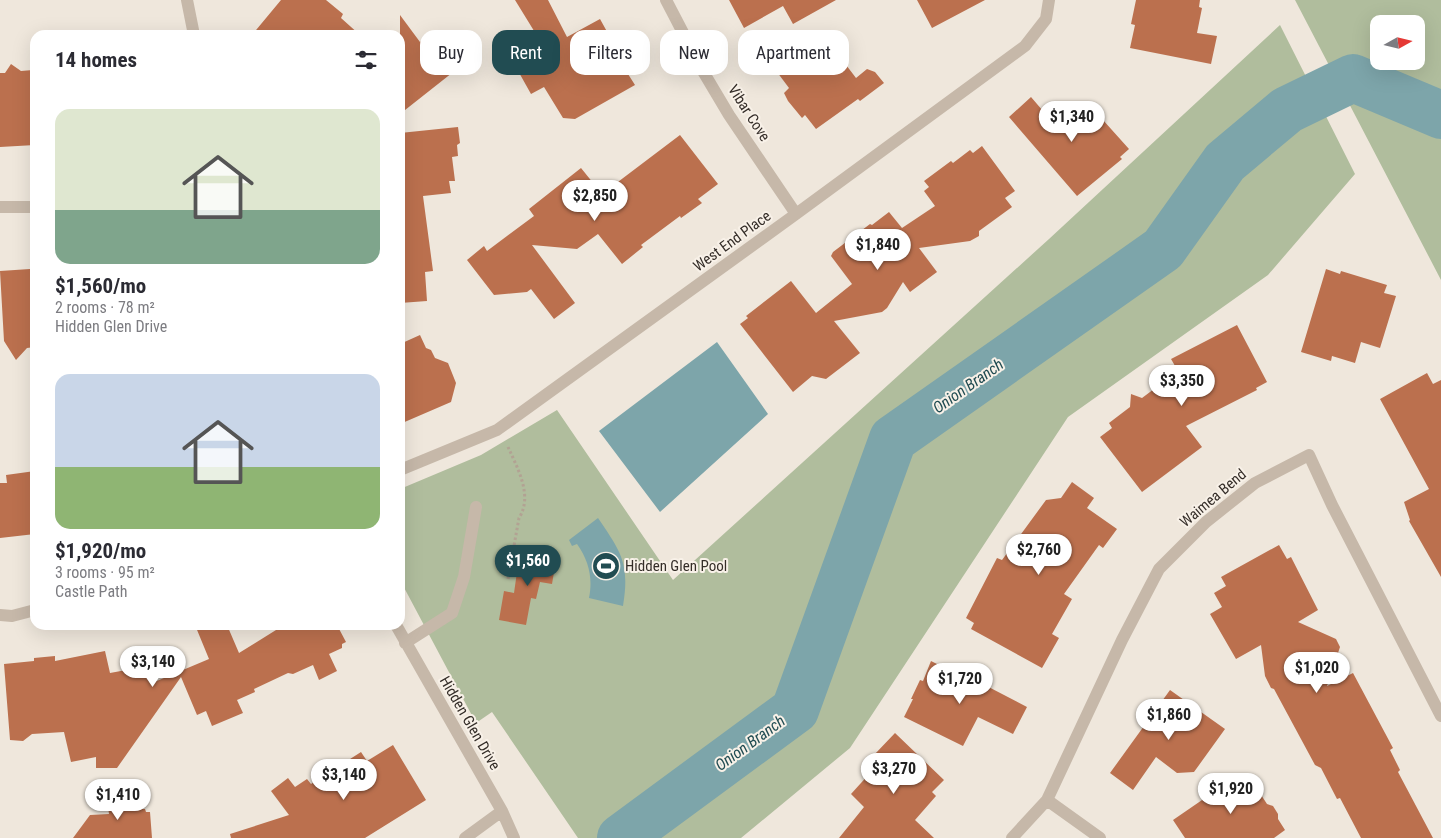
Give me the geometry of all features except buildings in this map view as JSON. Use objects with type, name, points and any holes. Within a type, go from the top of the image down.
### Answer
[{"type":"street","points":[[187,0],[193,30]]},
{"type":"street","name":"Vibar Cove","points":[[666,0],[724,107],[796,214]]},
{"type":"street","name":"West End Place","points":[[405,468],[497,430],[796,214],[1025,46],[1046,19],[1049,0]]},
{"type":"street","points":[[0,208],[30,207]]},
{"type":"street","name":"Waimea Bend","points":[[1012,838],[1047,800],[1122,640],[1160,569],[1206,522],[1255,483],[1309,455],[1332,504],[1441,716]]},
{"type":"street","points":[[405,643],[452,613],[464,577],[476,507]]},
{"type":"street","points":[[0,615],[12,616],[30,611]]},
{"type":"street","name":"Hidden Glen Drive","points":[[398,630],[502,812],[514,838]]},
{"type":"street","points":[[1047,800],[1100,838]]},
{"type":"street","points":[[465,838],[502,812]]},
{"type":"path","points":[[508,447],[520,474],[525,496],[524,511],[519,518],[508,579]]},
{"type":"green space","points":[[1295,0],[1441,0],[1441,280]]},
{"type":"green space","points":[[1280,25],[1355,174],[1268,275],[1068,417],[850,748],[741,838],[578,838],[492,712],[476,723],[405,589],[405,487],[481,455],[557,410],[673,580],[1049,239]]},
{"type":"water","points":[[717,342],[768,414],[660,512],[599,431]]},
{"type":"water","points":[[598,518],[613,540],[622,559],[625,579],[623,606],[589,598],[590,577],[587,563],[577,544],[572,546],[569,540]]},
{"type":"waterway","name":"Onion Branch","points":[[621,838],[795,710],[893,439],[1163,249],[1225,162],[1287,110],[1353,78],[1441,115]]},
{"type":"place","name":"Hidden Glen Pool","points":[[606,566]]}]
